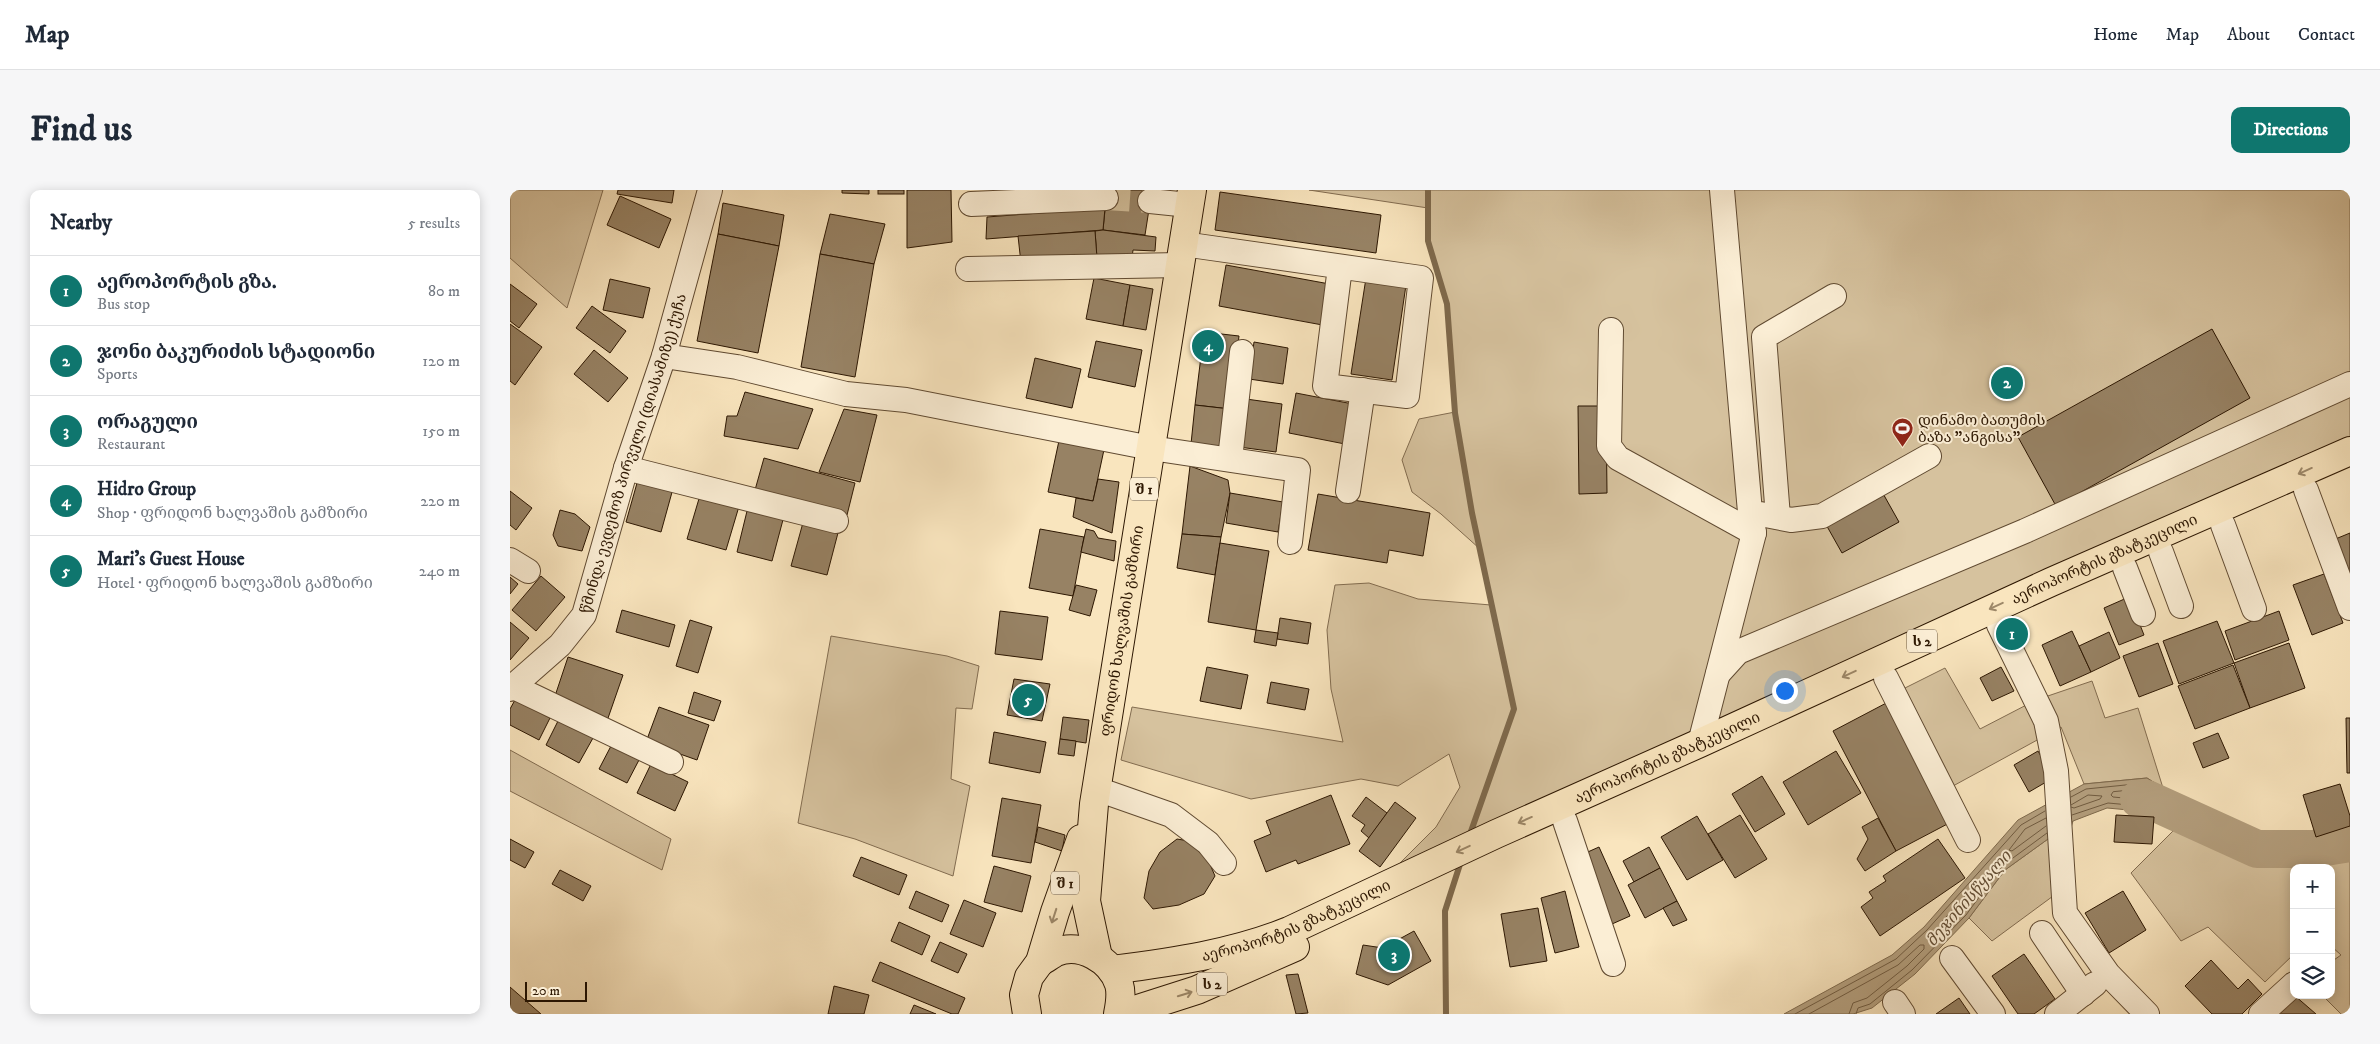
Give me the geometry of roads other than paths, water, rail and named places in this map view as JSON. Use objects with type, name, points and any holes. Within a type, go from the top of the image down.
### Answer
[{"type":"highway","name":"ფრიდონ ხალვაშის გამზირი","points":[[1095,797],[1191,197]]},
{"type":"highway","name":"აეროპორტის გზატკეცილი","points":[[1122,1014],[1197,990],[1700,743],[2051,582],[2350,451]]},
{"type":"highway","name":"აეროპორტის გზატკეცილი","points":[[1499,842],[1565,821],[1886,678],[2125,568],[2306,490],[2350,469]]},
{"type":"highway","name":"შ 1","points":[[1040,962],[1055,912],[1095,797]]},
{"type":"highway","name":"შ 1","points":[[1095,797],[1086,901],[1105,963]]},
{"type":"highway","name":"აეროპორტის გზატკეცილი","points":[[1105,963],[1194,959],[1258,943],[1431,875]]},
{"type":"highway","points":[[1027,1014],[1024,995],[1028,977],[1040,962],[1058,952],[1079,950],[1105,963],[1119,984],[1121,1000],[1118,1014]]},
{"type":"street","name":"წმინდა ევდემოზ პირველი (დიასამიზე) ქუჩა","points":[[512,688],[560,645],[584,615],[626,468],[664,356],[710,190]]},
{"type":"street","points":[[1700,743],[1718,674],[1752,522],[1722,190]]},
{"type":"street","points":[[1150,201],[1191,197]]},
{"type":"street","points":[[971,204],[1106,198]]},
{"type":"street","points":[[968,269],[1182,254],[1340,267],[1421,278],[1407,396],[1325,386],[1340,267]]},
{"type":"street","points":[[1778,517],[1764,336],[1834,296]]},
{"type":"street","points":[[1611,330],[1609,446],[1618,458],[1752,522],[1778,517],[1791,520],[1822,516],[1929,456]]},
{"type":"street","points":[[1230,459],[1242,352]]},
{"type":"street","points":[[664,356],[737,367],[846,394],[906,400],[1151,448],[1298,470],[1290,542]]},
{"type":"street","points":[[1718,674],[1738,652],[2025,531],[2350,384]]},
{"type":"street","points":[[1348,492],[1363,390]]},
{"type":"street","points":[[626,468],[836,521]]},
{"type":"street","points":[[2306,490],[2350,608]]},
{"type":"street","points":[[2224,525],[2254,609]]},
{"type":"street","points":[[2161,552],[2181,606]]},
{"type":"street","points":[[2125,568],[2143,614]]},
{"type":"street","points":[[1999,625],[2046,721],[2056,771],[2065,913],[2108,974],[2147,1014]]},
{"type":"street","points":[[1886,678],[1968,840]]},
{"type":"street","points":[[512,688],[671,762]]},
{"type":"street","points":[[1095,797],[1171,815],[1208,843],[1224,863]]},
{"type":"street","points":[[1565,821],[1613,964]]},
{"type":"street","points":[[2042,933],[2083,994]]},
{"type":"street","points":[[1952,958],[1993,1014]]},
{"type":"street","points":[[2057,1014],[2108,974]]},
{"type":"street","points":[[2261,1014],[2290,988]]},
{"type":"water","points":[[2147,778],[2195,809],[2179,826],[2151,812],[2107,808],[2073,821],[2005,870],[1969,918],[1915,974],[1872,1008],[1853,1014],[1784,1014],[1892,955],[1924,927],[2018,820],[2084,784]]},
{"type":"waterway","points":[[1428,190],[1428,241],[1447,304],[1455,413],[1472,513],[1514,709],[1469,837]]},
{"type":"waterway","name":"მეჯინისწყალი","points":[[2139,799],[2147,799],[2257,849],[2313,849],[2350,843]]},
{"type":"waterway","points":[[1446,1014],[1445,911],[1462,858]]},
{"type":"tunnel","points":[[1106,198],[1150,201]]},
{"type":"place","name":"Hidro Group","points":[[1208,346]]},
{"type":"place","name":"ჯონი ბაკურიძის სტადიონი","points":[[2007,383]]},
{"type":"place","name":"დინამო ბათუმის ბაზა \"ანგისა\"","points":[[1902,448]]},
{"type":"place","name":"აეროპორტის გზა.","points":[[2012,634]]},
{"type":"place","name":"Mari's Guest House","points":[[1028,700]]},
{"type":"place","name":"ორაგული","points":[[1394,955]]}]
